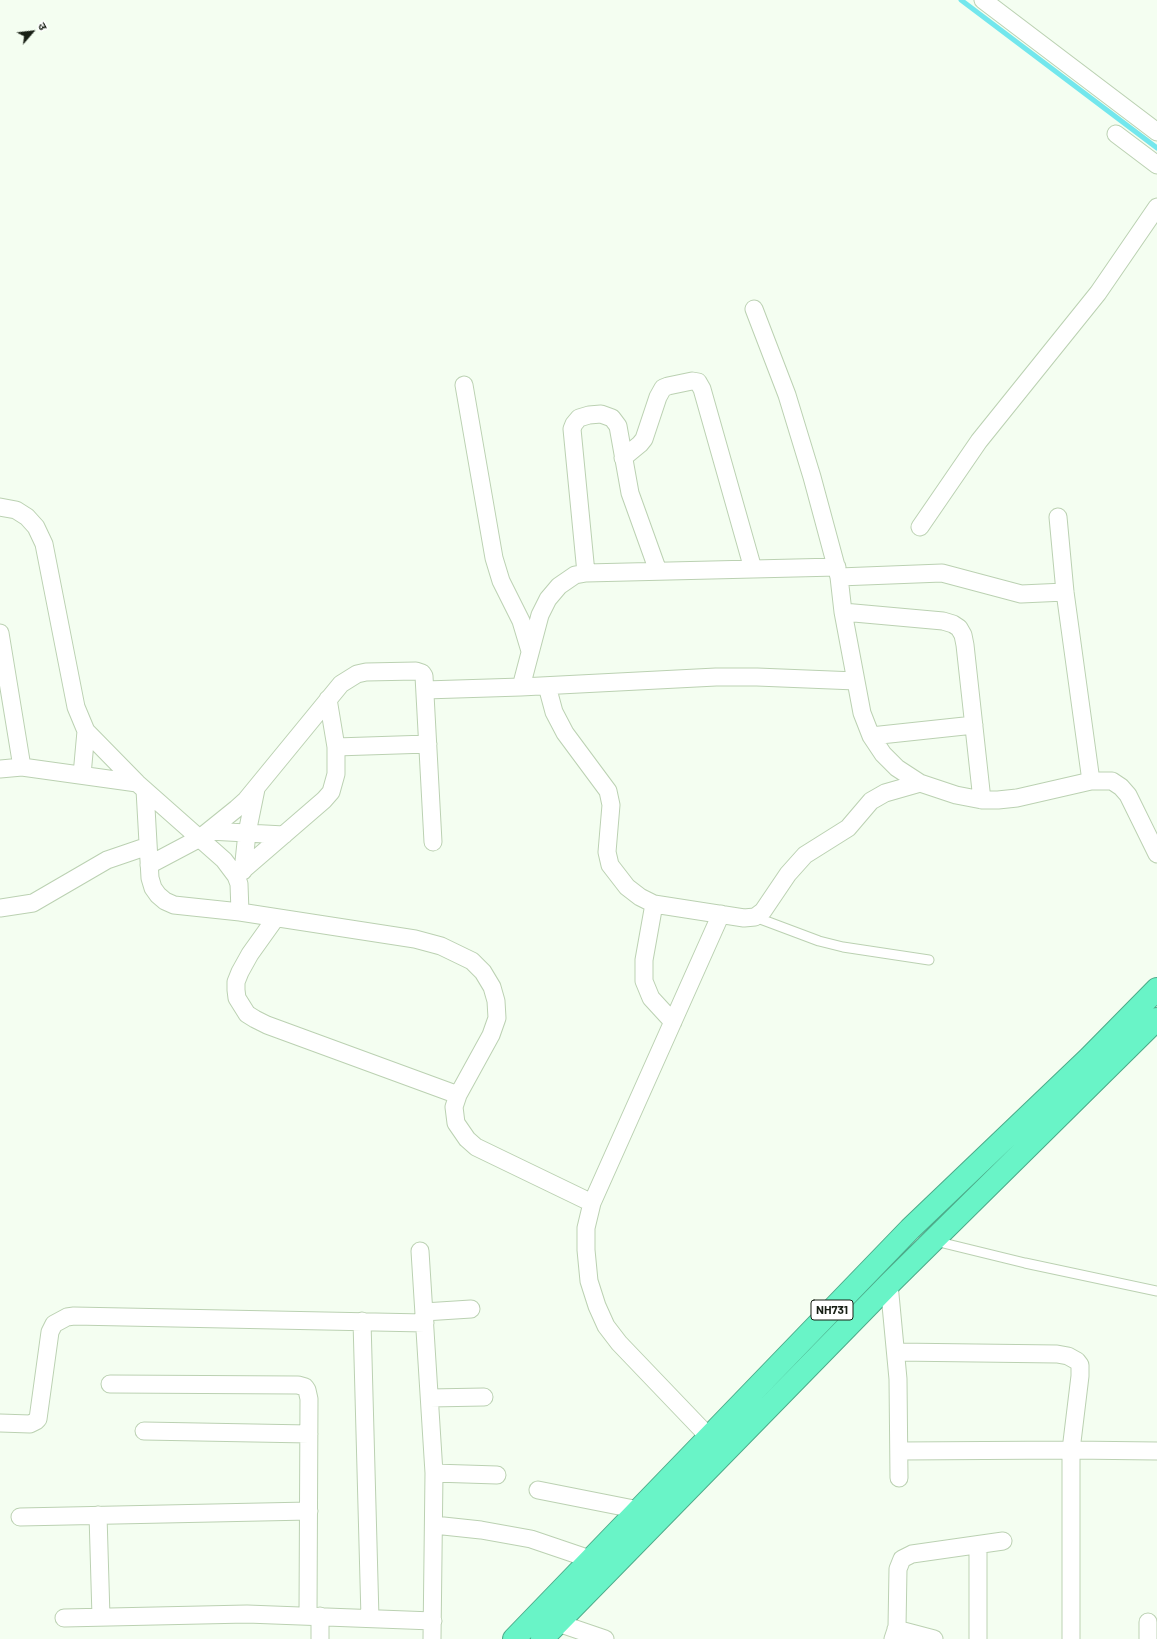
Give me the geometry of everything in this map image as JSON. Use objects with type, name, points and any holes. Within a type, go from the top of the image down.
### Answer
[{"type":"highway","name":"NH731","points":[[514,1639],[910,1229],[1089,1058],[1157,989]]},
{"type":"highway","name":"NH731","points":[[542,1639],[889,1284],[1157,1019]]},
{"type":"street","points":[[983,0],[1157,132]]},
{"type":"street","points":[[1116,134],[1157,165]]},
{"type":"street","points":[[920,527],[988,429],[1098,293],[1157,207]]},
{"type":"street","points":[[754,309],[787,395],[812,477],[838,572],[843,612],[862,713],[870,736],[883,754],[897,768],[920,782],[956,795],[982,800],[1017,798],[1091,781],[1112,781],[1121,787],[1128,795],[1157,854]]},
{"type":"street","points":[[623,458],[644,439],[658,397],[663,388],[692,381],[698,382],[702,389],[753,569]]},
{"type":"street","points":[[464,385],[496,564],[501,581],[521,621],[530,652]]},
{"type":"street","points":[[586,573],[573,436],[574,424],[579,418],[588,415],[601,414],[612,418],[618,426],[630,493],[658,571]]},
{"type":"street","points":[[0,508],[16,510],[27,517],[36,527],[44,544],[76,707],[86,731],[141,787],[205,835],[224,860],[239,874]]},
{"type":"street","points":[[1058,517],[1065,592],[1091,781]]},
{"type":"street","points":[[521,687],[540,615],[548,599],[558,586],[567,579],[575,575],[586,573],[753,569],[838,572],[942,573],[1021,594],[1065,592]]},
{"type":"street","points":[[843,612],[943,621],[953,624],[959,628],[963,635],[965,645],[982,800]]},
{"type":"street","points":[[0,633],[5,695],[22,767]]},
{"type":"street","points":[[150,865],[205,835],[236,809],[341,684],[350,677],[366,672],[419,671],[424,676],[433,842]]},
{"type":"street","points":[[425,690],[547,686],[716,677],[856,681]]},
{"type":"street","points":[[547,686],[554,712],[565,734],[608,791],[611,805],[607,852],[610,865],[627,887],[640,897],[654,904],[744,918],[755,917],[763,911],[788,874],[805,855],[848,828],[871,801],[885,793],[920,782]]},
{"type":"street","points":[[239,874],[324,800],[331,792],[336,774],[336,747],[328,699]]},
{"type":"street","points":[[870,736],[974,725]]},
{"type":"street","points":[[82,775],[86,731]]},
{"type":"street","points":[[336,747],[428,744]]},
{"type":"street","points":[[0,769],[22,767],[82,775],[141,787]]},
{"type":"street","points":[[240,912],[239,874],[256,786]]},
{"type":"street","points":[[141,787],[150,865],[150,878],[153,888],[165,901],[174,905],[240,912],[275,919],[415,940],[441,946],[472,961],[483,972],[492,987],[496,1000],[497,1018],[491,1035],[458,1095],[454,1107],[456,1123],[467,1139],[476,1147],[592,1203]]},
{"type":"street","points":[[205,835],[248,833],[284,835]]},
{"type":"street","points":[[0,908],[33,903],[107,860],[148,846]]},
{"type":"street","points":[[654,904],[644,960],[644,981],[651,998],[673,1022]]},
{"type":"street","points":[[709,1437],[619,1343],[606,1326],[597,1306],[589,1281],[586,1250],[586,1228],[592,1203],[721,914]]},
{"type":"street","points":[[275,919],[250,954],[236,982],[237,998],[247,1014],[267,1025],[458,1095]]},
{"type":"street","points":[[420,1251],[434,1472],[432,1639]]},
{"type":"street","points":[[889,1284],[898,1379],[899,1478]]},
{"type":"street","points":[[0,1423],[30,1424],[38,1419],[50,1332],[54,1324],[60,1319],[67,1317],[362,1321],[425,1318],[471,1309]]},
{"type":"street","points":[[362,1321],[370,1618]]},
{"type":"street","points":[[896,1352],[1057,1354],[1074,1358],[1080,1365],[1080,1376],[1070,1450],[1071,1639]]},
{"type":"street","points":[[110,1384],[305,1387],[308,1393],[308,1511],[314,1616],[320,1639]]},
{"type":"street","points":[[430,1398],[484,1397]]},
{"type":"street","points":[[144,1431],[309,1434]]},
{"type":"street","points":[[899,1451],[1157,1451]]},
{"type":"street","points":[[434,1472],[497,1475]]},
{"type":"street","points":[[538,1490],[639,1510]]},
{"type":"street","points":[[20,1517],[308,1511]]},
{"type":"street","points":[[98,1516],[101,1617]]},
{"type":"street","points":[[434,1525],[481,1530],[531,1539],[590,1559]]},
{"type":"street","points":[[934,1639],[895,1634],[898,1569],[902,1559],[912,1554],[1004,1542]]},
{"type":"street","points":[[978,1545],[978,1639]]},
{"type":"street","points":[[64,1618],[247,1614],[433,1621]]},
{"type":"street","points":[[558,1623],[605,1639]]},
{"type":"lane","points":[[755,917],[825,943],[929,960]]},
{"type":"lane","points":[[934,1240],[1025,1263],[1157,1291]]},
{"type":"waterway","points":[[961,0],[1157,148]]}]
